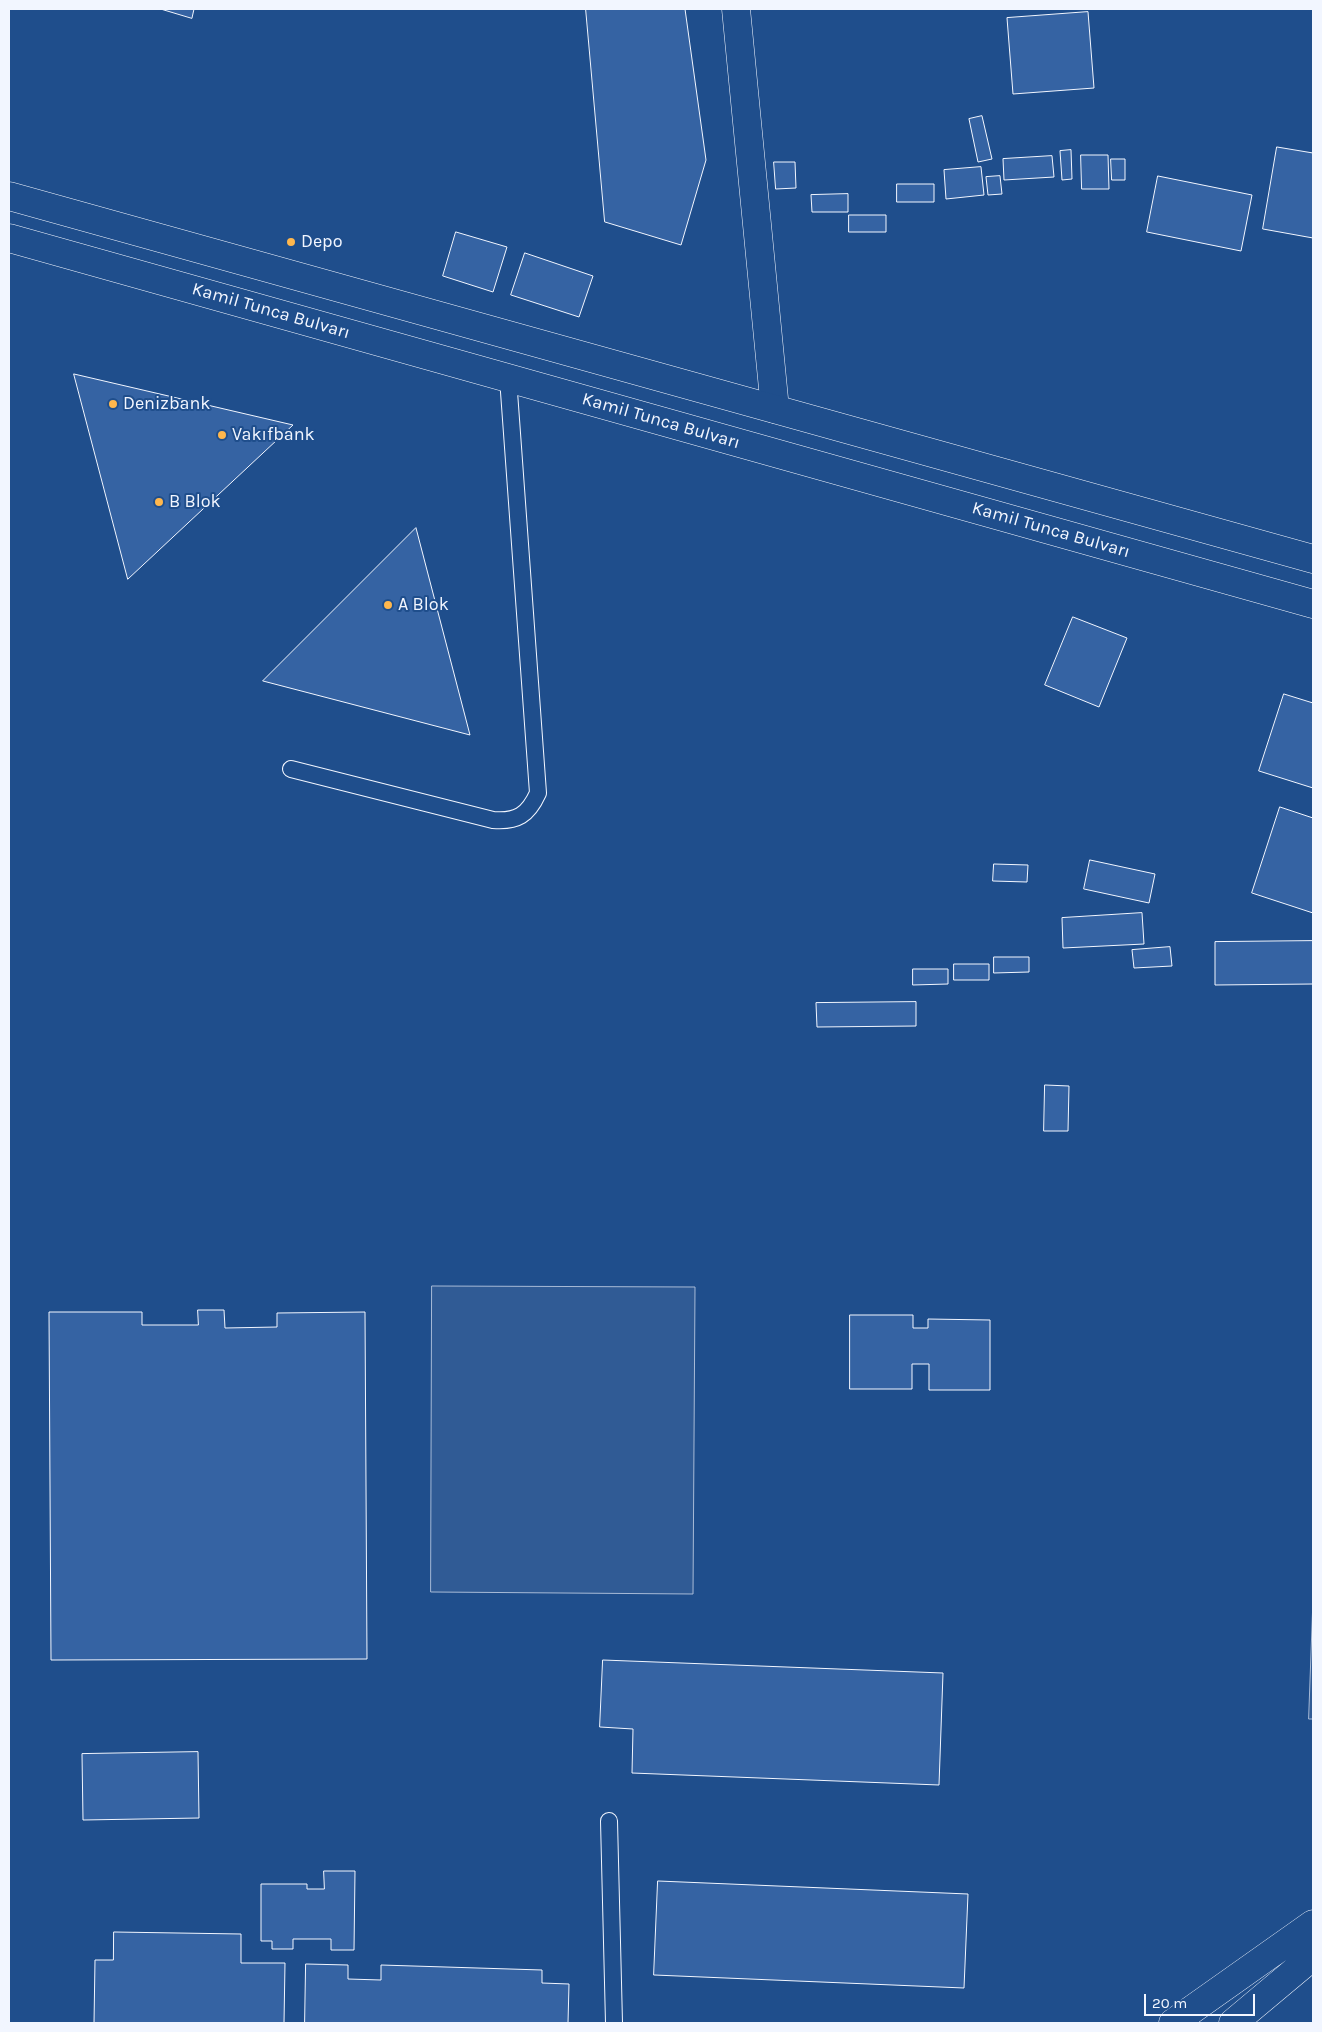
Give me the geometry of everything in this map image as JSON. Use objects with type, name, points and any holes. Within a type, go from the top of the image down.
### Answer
[{"type":"main road","points":[[736,9],[775,409]]},
{"type":"main road","points":[[9,196],[1313,559]]},
{"type":"main road","name":"Kamil Tunca Bulvarı","points":[[9,238],[1313,604]]},
{"type":"main road","points":[[1173,2023],[1313,1924]]},
{"type":"main road","points":[[1233,2023],[1313,1956]]},
{"type":"lane","points":[[291,769],[493,820],[513,819],[523,815],[532,805],[538,793],[508,378]]},
{"type":"lane","points":[[609,1821],[614,2023]]},
{"type":"shaded area","points":[[432,1286],[695,1287],[693,1594],[431,1592]]},
{"type":"shaded area","points":[[1313,1599],[1313,1719],[1309,1719]]},
{"type":"building","points":[[161,9],[194,9],[192,18]]},
{"type":"building","points":[[586,9],[685,9],[706,160],[681,245],[605,222]]},
{"type":"building","points":[[1088,12],[1094,88],[1013,94],[1007,18]]},
{"type":"building","points":[[982,116],[992,159],[978,162],[969,119]]},
{"type":"building","points":[[1277,147],[1313,153],[1313,238],[1263,229]]},
{"type":"building","points":[[1071,150],[1072,179],[1062,180],[1060,151]]},
{"type":"building","points":[[1081,155],[1108,155],[1109,189],[1082,189]]},
{"type":"building","points":[[1052,156],[1054,177],[1004,180],[1003,159]]},
{"type":"building","points":[[1111,159],[1125,159],[1125,180],[1112,180]]},
{"type":"building","points":[[774,162],[795,162],[796,188],[776,189]]},
{"type":"building","points":[[981,167],[984,195],[946,199],[944,170]]},
{"type":"building","points":[[1000,176],[1002,194],[988,195],[986,177]]},
{"type":"building","points":[[1158,176],[1252,195],[1241,251],[1147,232]]},
{"type":"building","points":[[897,184],[934,184],[934,202],[897,202]]},
{"type":"building","points":[[848,194],[848,212],[812,212],[811,195]]},
{"type":"building","points":[[849,215],[886,215],[886,232],[849,232]]},
{"type":"building","points":[[456,232],[507,247],[493,292],[443,276]]},
{"type":"building","points":[[525,253],[593,276],[579,317],[511,295]]},
{"type":"building","name":"B Blok","points":[[74,374],[293,425],[128,579]]},
{"type":"building","name":"A Blok","points":[[416,528],[470,735],[263,681]]},
{"type":"building","points":[[1073,617],[1127,638],[1099,707],[1045,685]]},
{"type":"building","points":[[1284,694],[1313,703],[1313,788],[1259,771]]},
{"type":"building","points":[[1280,807],[1313,818],[1313,913],[1252,893]]},
{"type":"building","points":[[1090,860],[1155,874],[1149,903],[1084,889]]},
{"type":"building","points":[[994,864],[1028,865],[1027,882],[993,881]]},
{"type":"building","points":[[1142,913],[1144,944],[1063,948],[1062,918]]},
{"type":"building","points":[[1313,941],[1313,984],[1215,985],[1215,942]]},
{"type":"building","points":[[1170,947],[1172,966],[1134,968],[1132,950]]},
{"type":"building","points":[[994,957],[1029,957],[1029,972],[994,973]]},
{"type":"building","points":[[954,964],[989,964],[989,980],[954,980]]},
{"type":"building","points":[[913,969],[948,969],[948,984],[913,985]]},
{"type":"building","points":[[916,1002],[916,1026],[817,1027],[816,1003]]},
{"type":"building","points":[[1045,1085],[1069,1086],[1068,1131],[1044,1131]]},
{"type":"building","points":[[198,1310],[224,1310],[225,1328],[277,1327],[277,1313],[365,1312],[367,1659],[51,1660],[49,1312],[142,1312],[142,1325],[198,1325]]},
{"type":"building","points":[[850,1315],[913,1315],[913,1328],[928,1328],[928,1319],[990,1320],[990,1390],[929,1390],[929,1364],[912,1364],[912,1389],[850,1389]]},
{"type":"building","points":[[603,1660],[943,1673],[939,1785],[632,1773],[633,1729],[600,1727]]},
{"type":"building","points":[[198,1752],[199,1818],[83,1820],[82,1754]]},
{"type":"building","points":[[324,1871],[355,1871],[354,1950],[331,1950],[331,1939],[293,1939],[293,1949],[272,1949],[272,1941],[261,1941],[261,1884],[307,1884],[307,1889],[324,1889]]},
{"type":"building","points":[[658,1881],[968,1894],[964,1988],[654,1975]]},
{"type":"building","points":[[114,1932],[241,1934],[241,1963],[285,1963],[284,2023],[94,2023],[95,1960],[113,1960]]},
{"type":"building","points":[[306,1964],[348,1965],[348,1979],[381,1980],[381,1965],[542,1970],[542,1983],[569,1984],[568,2023],[305,2023]]},
{"type":"place","name":"Depo","points":[[291,242]]},
{"type":"place","name":"Denizbank","points":[[113,404]]},
{"type":"place","name":"Vakıfbank","points":[[222,435]]},
{"type":"place","name":"B Blok","points":[[159,502]]},
{"type":"place","name":"A Blok","points":[[388,605]]}]
